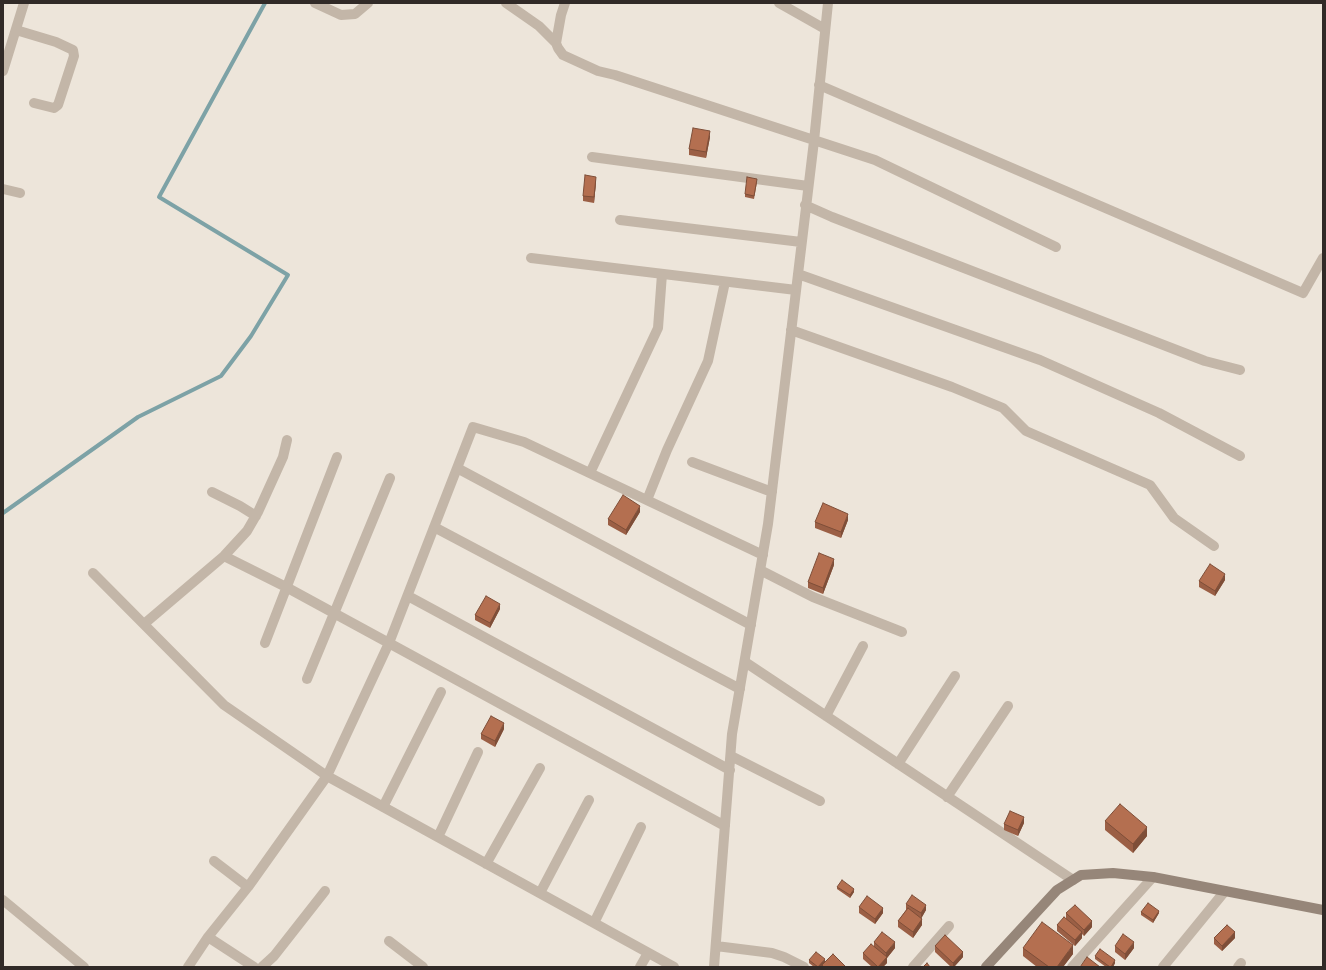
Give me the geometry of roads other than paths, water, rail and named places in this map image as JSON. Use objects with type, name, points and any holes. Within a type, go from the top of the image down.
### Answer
[{"type":"street","points":[[3,71],[24,3]]},
{"type":"street","points":[[315,3],[342,15],[355,14],[368,3]]},
{"type":"street","points":[[506,3],[539,26],[556,43],[563,54],[598,71],[622,77],[875,160],[1056,247]]},
{"type":"street","points":[[556,43],[561,15],[565,3]]},
{"type":"street","points":[[779,3],[825,29]]},
{"type":"street","points":[[714,967],[732,734],[763,555],[772,492],[805,206],[814,141],[828,3]]},
{"type":"street","points":[[16,30],[56,42],[73,50],[74,56],[58,105],[54,108],[34,103]]},
{"type":"street","points":[[819,85],[1303,293],[1323,258]]},
{"type":"street","points":[[592,157],[808,186]]},
{"type":"street","points":[[3,189],[20,193]]},
{"type":"street","points":[[805,206],[1206,361],[1240,370]]},
{"type":"street","points":[[620,220],[802,242]]},
{"type":"street","points":[[531,258],[796,290]]},
{"type":"street","points":[[590,472],[658,328],[662,274]]},
{"type":"street","points":[[798,274],[1040,360],[1160,413],[1240,456]]},
{"type":"street","points":[[647,500],[667,450],[708,361],[725,282]]},
{"type":"street","points":[[791,330],[952,387],[1003,408],[1026,431],[1150,485],[1174,518],[1214,546]]},
{"type":"street","points":[[188,967],[208,937],[248,887],[327,776],[389,643],[473,427],[524,442],[763,555]]},
{"type":"street","points":[[144,624],[224,556],[247,531],[256,516],[283,457],[287,440]]},
{"type":"street","points":[[265,643],[337,457]]},
{"type":"street","points":[[692,462],[772,492]]},
{"type":"street","points":[[457,468],[751,625]]},
{"type":"street","points":[[307,679],[390,478]]},
{"type":"street","points":[[212,492],[256,516]]},
{"type":"street","points":[[434,528],[740,689]]},
{"type":"street","points":[[224,556],[286,587],[725,826]]},
{"type":"street","points":[[760,570],[813,597],[902,632]]},
{"type":"street","points":[[93,573],[224,705],[327,776],[674,967]]},
{"type":"street","points":[[408,596],[730,770]]},
{"type":"street","points":[[826,716],[864,646]]},
{"type":"street","points":[[745,662],[1073,880]]},
{"type":"street","points":[[898,764],[955,676]]},
{"type":"street","points":[[383,807],[441,692]]},
{"type":"street","points":[[946,796],[1008,706]]},
{"type":"street","points":[[438,838],[478,752]]},
{"type":"street","points":[[731,756],[820,801]]},
{"type":"street","points":[[486,864],[540,768]]},
{"type":"street","points":[[540,894],[589,800]]},
{"type":"street","points":[[594,923],[641,827]]},
{"type":"street","points":[[214,861],[248,887]]},
{"type":"street","points":[[986,967],[1057,890],[1081,875],[1113,873],[1153,877],[1323,910]]},
{"type":"street","points":[[1072,967],[1153,877]]},
{"type":"street","points":[[262,967],[274,956],[325,891]]},
{"type":"street","points":[[1163,967],[1225,891]]},
{"type":"street","points":[[3,900],[84,967]]},
{"type":"street","points":[[913,967],[949,926]]},
{"type":"street","points":[[208,937],[254,967]]},
{"type":"street","points":[[389,941],[423,967]]},
{"type":"street","points":[[716,946],[772,953],[804,967]]},
{"type":"street","points":[[640,967],[648,953]]},
{"type":"waterway","points":[[3,513],[138,417],[221,376],[251,336],[288,275],[159,197],[265,3]]}]
